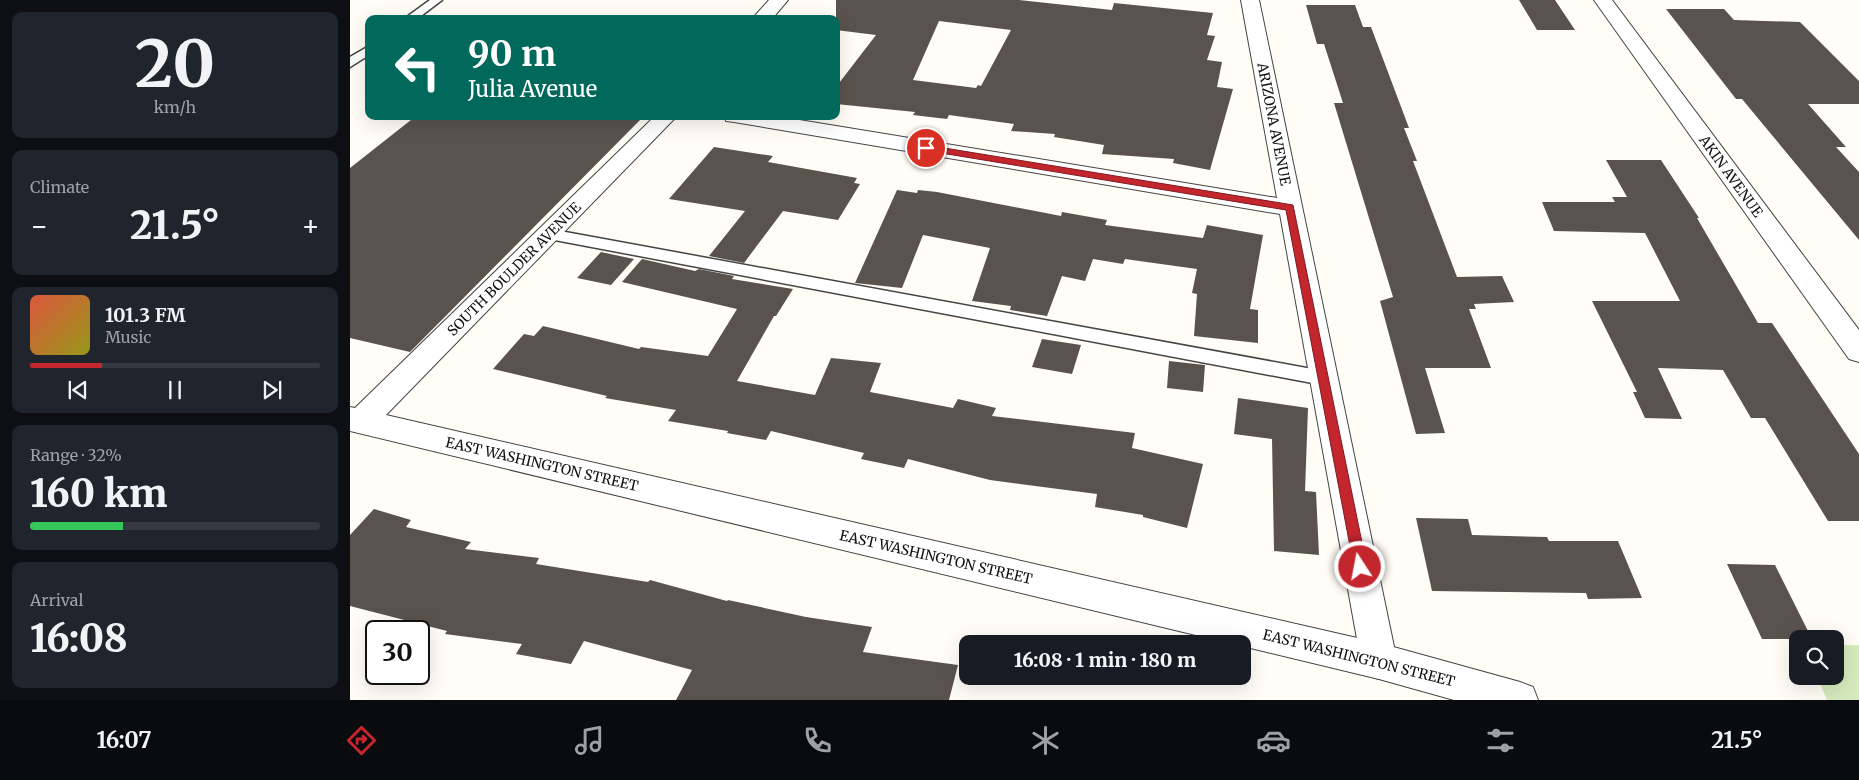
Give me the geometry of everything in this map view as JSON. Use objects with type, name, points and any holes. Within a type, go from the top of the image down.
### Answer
[{"type":"street","points":[[765,15],[779,0]]},
{"type":"street","name":"ARIZONA AVENUE","points":[[1250,0],[1379,661]]},
{"type":"street","name":"AKIN AVENUE","points":[[1603,0],[1859,351]]},
{"type":"street","name":"SOUTH BOULDER AVENUE","points":[[354,424],[663,120]]},
{"type":"street","points":[[758,120],[1290,208]]},
{"type":"street","name":"EAST WASHINGTON STREET","points":[[354,424],[1379,661],[1520,700]]},
{"type":"lane","points":[[415,15],[437,0]]},
{"type":"lane","points":[[350,62],[365,52]]},
{"type":"lane","points":[[549,234],[1323,378]]},
{"type":"green space","points":[[1844,645],[1859,645],[1859,700],[1827,700],[1821,685],[1844,685]]},
{"type":"building","points":[[836,0],[1019,0],[1112,10],[1114,3],[1213,13],[1207,35],[1215,36],[1207,60],[1222,62],[1217,87],[1233,89],[1210,170],[1173,163],[1174,159],[1102,154],[1104,145],[1054,137],[1055,134],[1011,131],[1014,124],[949,115],[947,119],[913,115],[915,112],[840,104],[840,82],[876,35],[840,30],[840,15],[836,15]],"holes":[[[939,21],[1011,30],[981,86],[978,85],[976,88],[913,80]]]},
{"type":"building","points":[[1519,0],[1555,0],[1575,30],[1537,30]]},
{"type":"building","points":[[1306,5],[1355,5],[1363,27],[1371,27],[1409,128],[1404,128],[1417,161],[1413,161],[1457,277],[1502,276],[1514,302],[1474,304],[1476,309],[1469,309],[1491,368],[1425,368],[1445,433],[1416,434],[1380,301],[1393,297],[1334,103],[1343,103],[1324,44],[1317,44]]},
{"type":"building","points":[[1666,9],[1724,9],[1734,20],[1800,22],[1859,81],[1859,104],[1808,104],[1846,147],[1836,147],[1859,172],[1859,240],[1742,99],[1736,99]]},
{"type":"building","points":[[411,120],[640,120],[410,352],[350,338],[350,168]]},
{"type":"building","points":[[714,147],[773,156],[768,162],[857,178],[854,183],[860,184],[838,220],[783,211],[744,263],[709,256],[745,211],[669,199]]},
{"type":"building","points":[[1606,160],[1661,160],[1699,218],[1697,218],[1758,323],[1772,323],[1859,454],[1859,521],[1828,521],[1765,418],[1751,418],[1723,370],[1658,368],[1682,419],[1645,418],[1633,392],[1637,392],[1592,301],[1680,301],[1645,233],[1554,231],[1542,202],[1615,202],[1612,197],[1627,197]]},
{"type":"building","points":[[897,190],[917,193],[918,190],[937,192],[1061,216],[1062,212],[1107,220],[1105,225],[1203,238],[1207,225],[1263,235],[1250,309],[1258,310],[1258,343],[1194,336],[1197,294],[1192,293],[1197,269],[1125,259],[1123,264],[1093,259],[1085,281],[1062,276],[1047,316],[1010,310],[1011,306],[972,301],[990,248],[923,235],[902,288],[855,283]]},
{"type":"building","points":[[601,252],[634,259],[611,285],[577,278]]},
{"type":"building","points":[[642,259],[695,271],[699,269],[734,276],[732,279],[793,289],[776,316],[774,316],[737,381],[815,395],[831,358],[881,363],[870,392],[953,408],[958,399],[996,408],[992,416],[1135,433],[1132,448],[1203,464],[1187,528],[1143,517],[1143,515],[1095,507],[1097,494],[990,480],[908,459],[904,468],[861,459],[864,453],[771,431],[766,440],[727,433],[728,431],[668,421],[676,410],[605,398],[607,396],[493,369],[524,334],[534,336],[543,326],[639,349],[641,347],[708,356],[737,309],[622,282]]},
{"type":"building","points":[[1042,339],[1081,345],[1072,374],[1032,367]]},
{"type":"building","points":[[1169,361],[1205,365],[1203,392],[1167,388]]},
{"type":"building","points":[[1238,398],[1308,408],[1305,491],[1316,492],[1319,555],[1274,551],[1272,439],[1234,434]]},
{"type":"building","points":[[374,509],[411,520],[406,527],[471,542],[465,549],[539,558],[536,564],[648,582],[650,580],[727,601],[806,617],[872,627],[863,652],[958,665],[949,700],[676,700],[692,670],[584,641],[571,664],[516,654],[522,644],[445,634],[447,631],[430,627],[430,620],[404,620],[350,606],[350,535]]},
{"type":"building","points":[[1416,518],[1468,519],[1472,535],[1547,537],[1549,541],[1618,541],[1642,598],[1588,599],[1586,593],[1432,591]]},
{"type":"building","points":[[1727,564],[1775,565],[1808,630],[1789,630],[1789,639],[1762,639]]},
{"type":"route","points":[[926,148],[1290,208],[1360,567]]}]
